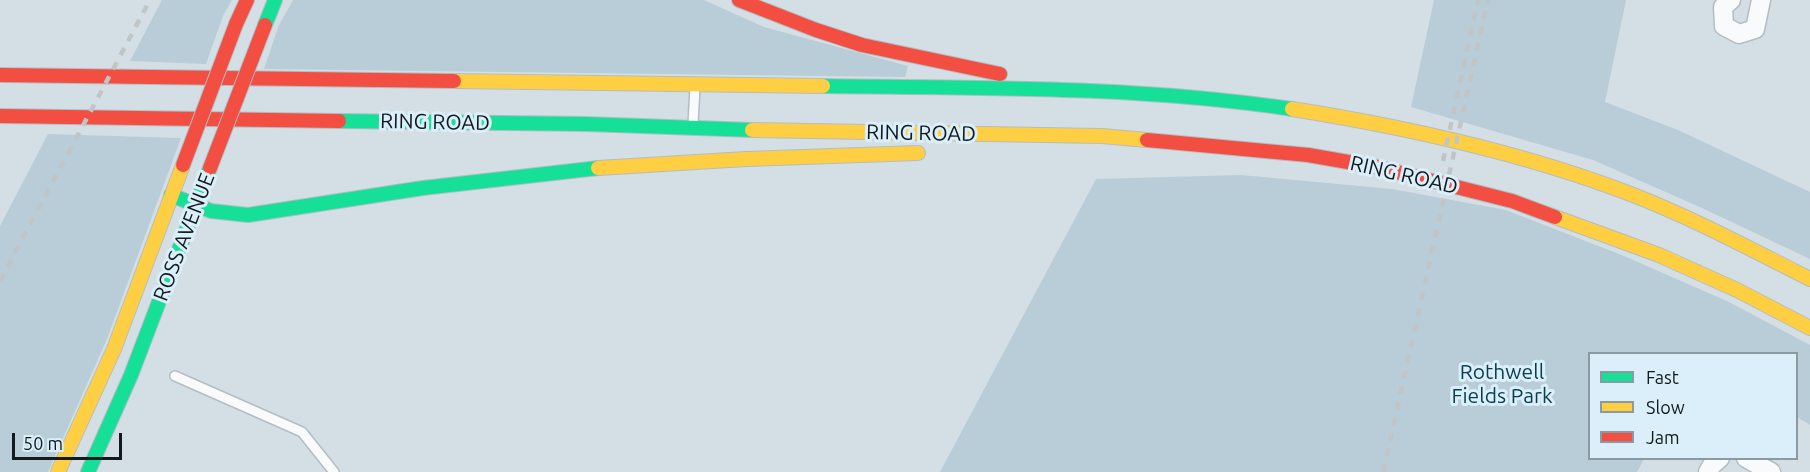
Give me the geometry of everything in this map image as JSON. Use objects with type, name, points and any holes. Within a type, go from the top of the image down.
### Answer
[{"type":"main road","name":"ROSS AVENUE","points":[[58,472],[114,349],[247,0]]},
{"type":"main road","name":"ROSS AVENUE","points":[[88,472],[131,375],[275,0]]},
{"type":"main road","points":[[739,0],[785,20],[854,42],[905,55],[1077,89]]},
{"type":"main road","name":"RING ROAD","points":[[0,75],[1077,89],[1182,96],[1290,109],[1389,126],[1520,157],[1606,185],[1671,212],[1810,279]]},
{"type":"main road","name":"RING ROAD","points":[[0,116],[586,124],[693,129],[1102,136],[1308,154],[1377,167],[1512,201],[1659,255],[1737,290],[1810,328]]},
{"type":"main road","points":[[1125,151],[1240,149]]},
{"type":"main road","points":[[171,195],[211,211],[248,215],[423,188],[590,170],[746,159],[930,153]]},
{"type":"street","points":[[1731,0],[1723,7],[1724,26],[1738,34],[1755,29],[1761,0]]},
{"type":"street","points":[[1708,472],[1719,460]]},
{"type":"street","points":[[1748,460],[1771,472]]},
{"type":"lane","points":[[693,129],[695,85]]},
{"type":"lane","points":[[175,376],[302,432],[334,472]]},
{"type":"green space","points":[[162,0],[232,0],[223,16],[206,64],[130,61]]},
{"type":"green space","points":[[293,0],[704,0],[764,27],[908,66],[905,77],[264,69],[279,25]]},
{"type":"green space","points":[[1434,0],[1626,0],[1605,102],[1678,130],[1810,192],[1810,259],[1593,160],[1411,107]]},
{"type":"green space","points":[[48,134],[181,138],[107,339],[48,472],[0,472],[0,226]]},
{"type":"green space","name":"Rothwell Fields Park","points":[[1241,175],[1392,189],[1506,210],[1624,256],[1729,302],[1810,345],[1810,425],[1798,418],[1798,352],[1588,352],[1588,460],[1643,460],[1637,472],[940,472],[1096,179]]},
{"type":"railway","points":[[0,281],[150,0]]},
{"type":"railway","points":[[1443,161],[1478,0]]},
{"type":"railway","points":[[1383,472],[1488,0]]},
{"type":"traffic: fast","points":[[265,25],[275,0]]},
{"type":"traffic: fast","points":[[823,86],[1117,92],[1234,101],[1292,109]]},
{"type":"traffic: fast","points":[[339,121],[586,124],[752,130]]},
{"type":"traffic: fast","points":[[88,472],[131,375],[210,168]]},
{"type":"traffic: fast","points":[[171,195],[211,211],[248,215],[423,188],[598,168]]},
{"type":"traffic: slow","points":[[454,81],[823,86]]},
{"type":"traffic: slow","points":[[1292,109],[1462,142],[1587,178],[1675,212],[1810,279]]},
{"type":"traffic: slow","points":[[752,130],[1102,136],[1147,140]]},
{"type":"traffic: slow","points":[[598,168],[746,159],[918,153]]},
{"type":"traffic: slow","points":[[58,472],[114,349],[183,165]]},
{"type":"traffic: slow","points":[[1555,217],[1659,255],[1737,290],[1810,328]]},
{"type":"traffic: jam","points":[[236,24],[247,0]]},
{"type":"traffic: jam","points":[[739,0],[862,45],[1000,74]]},
{"type":"traffic: jam","points":[[183,165],[236,24]]},
{"type":"traffic: jam","points":[[210,168],[265,25]]},
{"type":"traffic: jam","points":[[0,75],[454,81]]},
{"type":"traffic: jam","points":[[0,116],[339,121]]},
{"type":"traffic: jam","points":[[1147,140],[1308,155],[1377,167],[1512,201],[1555,217]]}]
